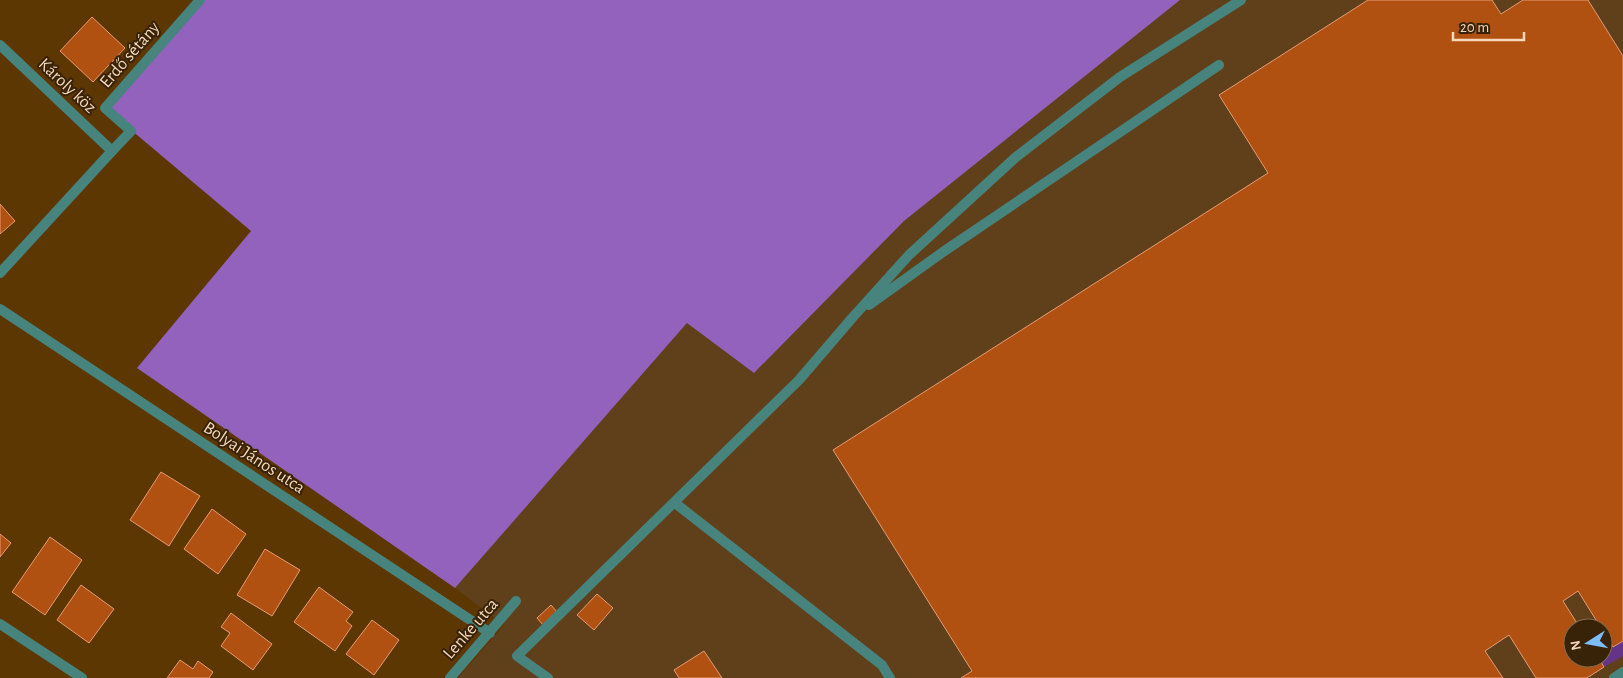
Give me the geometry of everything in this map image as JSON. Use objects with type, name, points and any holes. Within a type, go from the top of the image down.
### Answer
[{"type":"street","name":"Erdő sétány","points":[[112,151],[131,131],[105,108],[200,0]]},
{"type":"street","points":[[548,678],[517,656],[799,380],[853,316],[909,255],[1016,157],[1120,77],[1241,0]]},
{"type":"street","name":"Károly köz","points":[[0,45],[112,151]]},
{"type":"street","points":[[853,316],[1218,65]]},
{"type":"street","points":[[0,273],[112,151]]},
{"type":"street","name":"Bolyai János utca","points":[[0,309],[490,633]]},
{"type":"street","points":[[675,503],[882,665],[890,678]]},
{"type":"street","name":"Lenke utca","points":[[450,678],[516,601]]},
{"type":"street","points":[[0,624],[82,678]]},
{"type":"street","points":[[1614,678],[1623,672]]},
{"type":"shaded area","points":[[200,0],[1180,0],[904,221],[754,373],[687,323],[455,588],[137,368],[251,231],[105,108]]},
{"type":"shaded area","points":[[1180,0],[1623,0],[1623,678],[458,678],[504,625],[455,588],[688,322],[754,373],[904,221]]},
{"type":"shaded area","points":[[1623,641],[1623,656],[1613,662],[1613,648]]},
{"type":"building","points":[[1368,0],[1492,0],[1501,14],[1523,0],[1588,0],[1623,56],[1623,641],[1613,647],[1613,618],[1595,618],[1578,591],[1563,601],[1574,618],[1563,618],[1563,668],[1602,668],[1587,678],[1536,678],[1509,635],[1485,651],[1503,678],[961,678],[972,671],[833,450],[1268,173],[1219,95]]},
{"type":"building","points":[[92,17],[125,48],[93,82],[60,51]]},
{"type":"building","points":[[0,204],[15,221],[0,234]]},
{"type":"building","points":[[161,472],[200,496],[169,546],[130,520]]},
{"type":"building","points":[[212,509],[246,534],[218,574],[184,549]]},
{"type":"building","points":[[0,534],[11,543],[0,557]]},
{"type":"building","points":[[50,537],[82,560],[45,615],[12,592]]},
{"type":"building","points":[[265,549],[300,570],[272,616],[237,595]]},
{"type":"building","points":[[81,585],[114,609],[89,643],[57,620]]},
{"type":"building","points":[[319,587],[353,612],[346,621],[352,626],[335,651],[294,622]]},
{"type":"building","points":[[597,594],[613,608],[594,630],[577,615]]},
{"type":"building","points":[[551,605],[557,612],[543,625],[537,618]]},
{"type":"building","points":[[231,613],[272,644],[253,670],[221,646],[230,633],[221,627]]},
{"type":"building","points":[[372,620],[399,640],[374,675],[346,654]]},
{"type":"building","points":[[704,651],[722,678],[679,678],[674,670]]},
{"type":"building","points":[[180,660],[193,669],[198,661],[213,672],[209,678],[167,678]]}]
